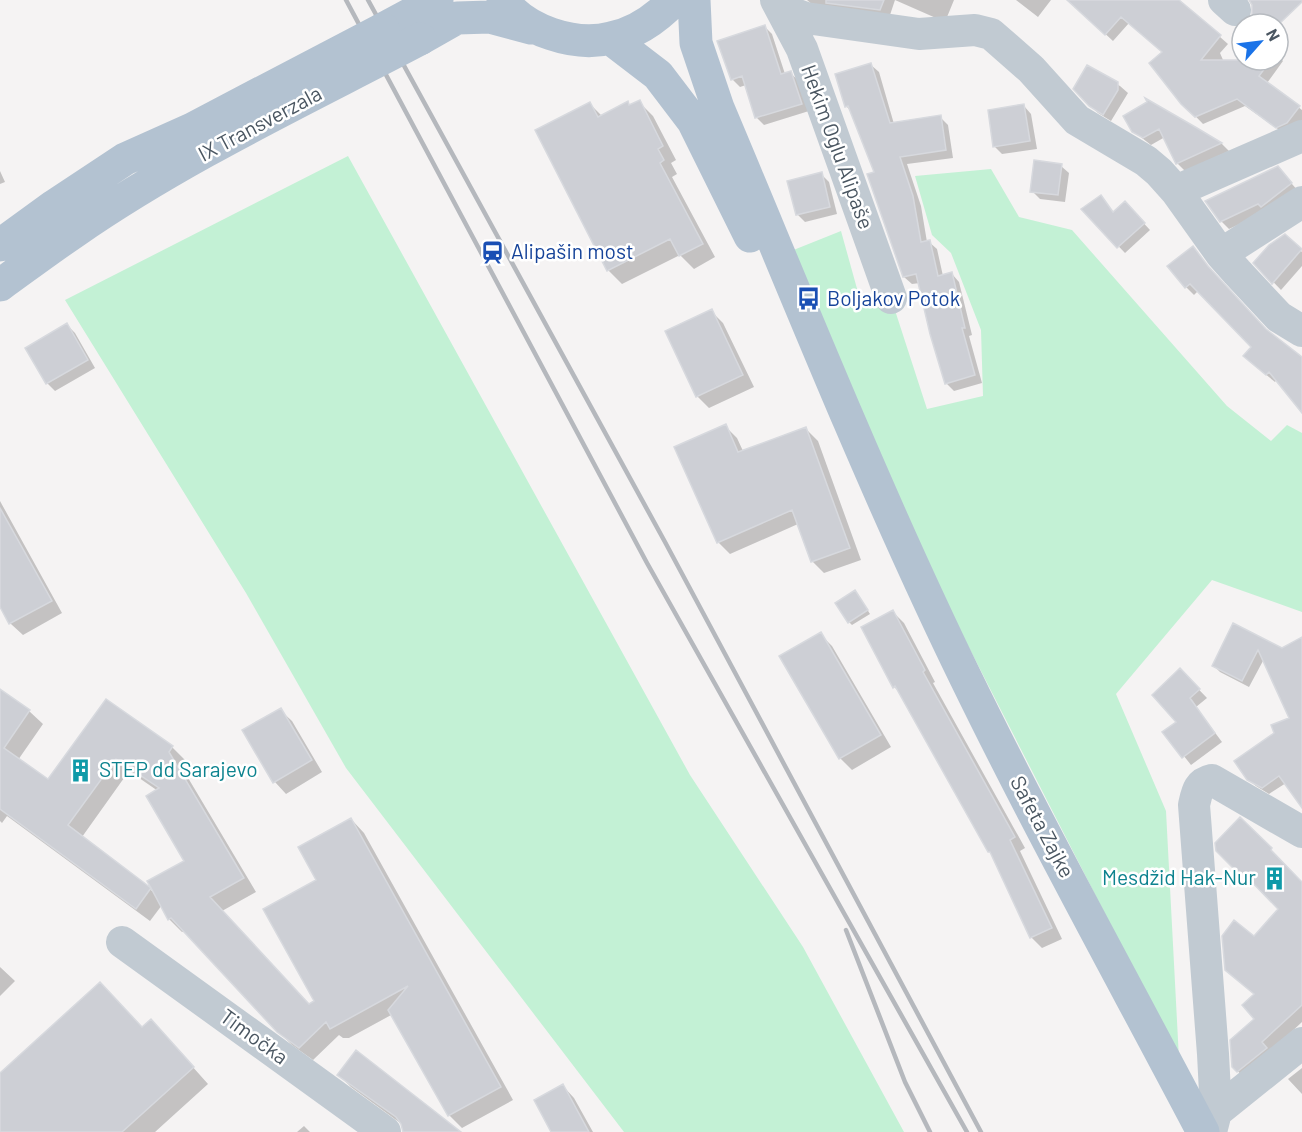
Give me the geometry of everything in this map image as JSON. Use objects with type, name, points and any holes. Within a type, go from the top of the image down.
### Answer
[{"type":"main road","name":"IX Transverzala","points":[[0,245],[125,159],[192,129],[437,0]]},
{"type":"main road","points":[[503,0],[508,8],[539,30]]},
{"type":"main road","points":[[610,39],[645,25],[674,0]]},
{"type":"main road","points":[[694,0],[696,43],[718,108],[891,516]]},
{"type":"main road","name":"IX Transverzala","points":[[0,285],[74,231],[152,183],[457,18],[490,17],[574,40],[610,39]]},
{"type":"main road","points":[[610,39],[657,75],[693,121],[891,516]]},
{"type":"main road","name":"Safeta Zajke","points":[[891,516],[932,608],[1010,767],[1210,1125]]},
{"type":"street","name":"Hekim Oglu Alipaše","points":[[776,0],[802,50],[891,298]]},
{"type":"street","points":[[782,0],[792,14],[806,18],[919,34],[975,30],[991,34],[1032,69],[1077,120],[1146,161],[1159,172],[1176,191],[1221,255],[1279,317],[1302,331]]},
{"type":"street","points":[[1176,191],[1302,136]]},
{"type":"street","points":[[1221,255],[1302,202]]},
{"type":"street","points":[[1210,1125],[1214,1054],[1194,805],[1197,789],[1203,782],[1212,780],[1302,832]]},
{"type":"street","name":"Timočka","points":[[122,942],[385,1132]]},
{"type":"street","points":[[1210,1125],[1302,1043]]},
{"type":"green space","points":[[348,156],[690,775],[803,947],[904,1132],[624,1132],[346,768],[246,593],[65,300]]},
{"type":"green space","points":[[991,169],[1019,217],[1072,230],[1227,406],[1271,441],[1287,425],[1302,433],[1302,612],[1212,580],[1116,694],[1166,811],[1179,1059],[933,577],[786,253],[841,231],[861,303],[891,298],[927,409],[983,396],[981,330],[951,253],[932,235],[915,176]]},
{"type":"building","points":[[826,0],[884,0],[880,10],[826,3]]},
{"type":"building","points":[[1067,0],[1179,0],[1221,35],[1201,60],[1230,60],[1230,72],[1262,72],[1259,76],[1300,106],[1287,123],[1276,128],[1237,99],[1195,117],[1181,104],[1149,63],[1162,52],[1121,17],[1105,35]]},
{"type":"building","points":[[1249,0],[1302,0],[1290,13],[1252,12]]},
{"type":"building","points":[[765,25],[781,74],[791,71],[802,104],[755,118],[742,76],[731,80],[717,41]]},
{"type":"building","points":[[871,63],[890,123],[941,115],[946,150],[900,157],[913,196],[921,242],[930,240],[938,276],[952,272],[965,328],[962,328],[975,375],[945,384],[916,274],[903,277],[867,174],[874,172],[848,106],[845,107],[835,74]]},
{"type":"building","points":[[1087,65],[1118,82],[1118,90],[1103,115],[1089,106],[1073,89]]},
{"type":"building","points":[[1145,98],[1222,143],[1176,164],[1159,129],[1143,138],[1132,132],[1123,116],[1147,102]]},
{"type":"building","points":[[640,100],[663,146],[658,149],[664,160],[660,163],[703,244],[679,256],[670,239],[607,271],[535,130],[590,102],[598,117],[628,101],[629,105]]},
{"type":"building","points":[[1024,104],[1030,141],[993,147],[988,110]]},
{"type":"building","points":[[1034,160],[1062,164],[1058,195],[1030,192]]},
{"type":"building","points":[[1278,166],[1292,183],[1261,207],[1258,204],[1220,222],[1205,201]]},
{"type":"building","points":[[822,172],[830,207],[796,215],[787,181]]},
{"type":"building","points":[[1101,195],[1113,212],[1125,201],[1145,223],[1117,248],[1081,209]]},
{"type":"building","points":[[1285,234],[1302,249],[1272,284],[1253,263],[1269,245]]},
{"type":"building","points":[[1193,246],[1208,266],[1266,329],[1302,357],[1302,413],[1269,372],[1266,375],[1243,356],[1251,347],[1190,284],[1185,288],[1167,266]]},
{"type":"building","points":[[712,309],[743,375],[696,397],[665,331]]},
{"type":"building","points":[[67,323],[88,360],[46,384],[25,348]]},
{"type":"building","points":[[726,424],[738,452],[806,427],[850,548],[811,562],[792,510],[717,543],[674,447]]},
{"type":"building","points":[[0,508],[52,601],[9,624],[0,607]]},
{"type":"building","points":[[855,590],[868,610],[848,623],[835,603]]},
{"type":"building","points":[[893,610],[925,670],[923,672],[1015,837],[1010,840],[1052,928],[1030,938],[990,852],[895,686],[893,688],[861,627]]},
{"type":"building","points":[[1233,623],[1282,648],[1302,637],[1302,808],[1279,776],[1262,788],[1247,780],[1234,761],[1274,733],[1271,725],[1289,718],[1258,650],[1242,681],[1212,666]]},
{"type":"building","points":[[821,632],[881,735],[839,759],[779,656]]},
{"type":"building","points":[[1180,668],[1200,689],[1190,698],[1215,733],[1182,758],[1162,732],[1176,722],[1152,695]]},
{"type":"building","points":[[0,689],[30,710],[4,748],[48,779],[106,699],[173,746],[169,752],[244,878],[210,897],[309,1004],[314,1001],[263,909],[316,880],[298,847],[351,818],[501,1087],[448,1116],[388,1010],[408,986],[330,1029],[326,1022],[299,1048],[277,1032],[171,918],[168,920],[151,888],[136,909],[0,809]],"holes":[[[116,759],[159,788],[146,796],[184,861],[147,881],[151,888],[68,825]]]},
{"type":"building","points":[[281,708],[312,760],[273,783],[242,730]]},
{"type":"building","points":[[1240,817],[1302,882],[1302,1005],[1262,1042],[1267,1048],[1237,1072],[1232,1067],[1230,1040],[1254,1019],[1242,1005],[1254,994],[1225,970],[1222,936],[1234,920],[1254,936],[1278,909],[1246,876],[1243,878],[1216,851],[1215,843]]},
{"type":"building","points":[[100,982],[142,1027],[151,1019],[194,1067],[122,1132],[0,1132],[0,1073]]},
{"type":"building","points":[[356,1050],[461,1132],[403,1132],[396,1117],[337,1075]]},
{"type":"building","points":[[563,1084],[589,1132],[551,1132],[534,1100]]},
{"type":"railway","points":[[346,0],[647,563],[967,1132]]},
{"type":"railway","points":[[368,0],[665,542],[981,1132]]},
{"type":"railway","points":[[846,930],[905,1082],[930,1132]]},
{"type":"place","name":"Alipašin most","points":[[493,252]]},
{"type":"place","name":"Boljakov Potok","points":[[809,299]]},
{"type":"place","name":"STEP dd Sarajevo","points":[[81,770]]},
{"type":"place","name":"Mesdžid Hak-Nur","points":[[1274,878]]}]
